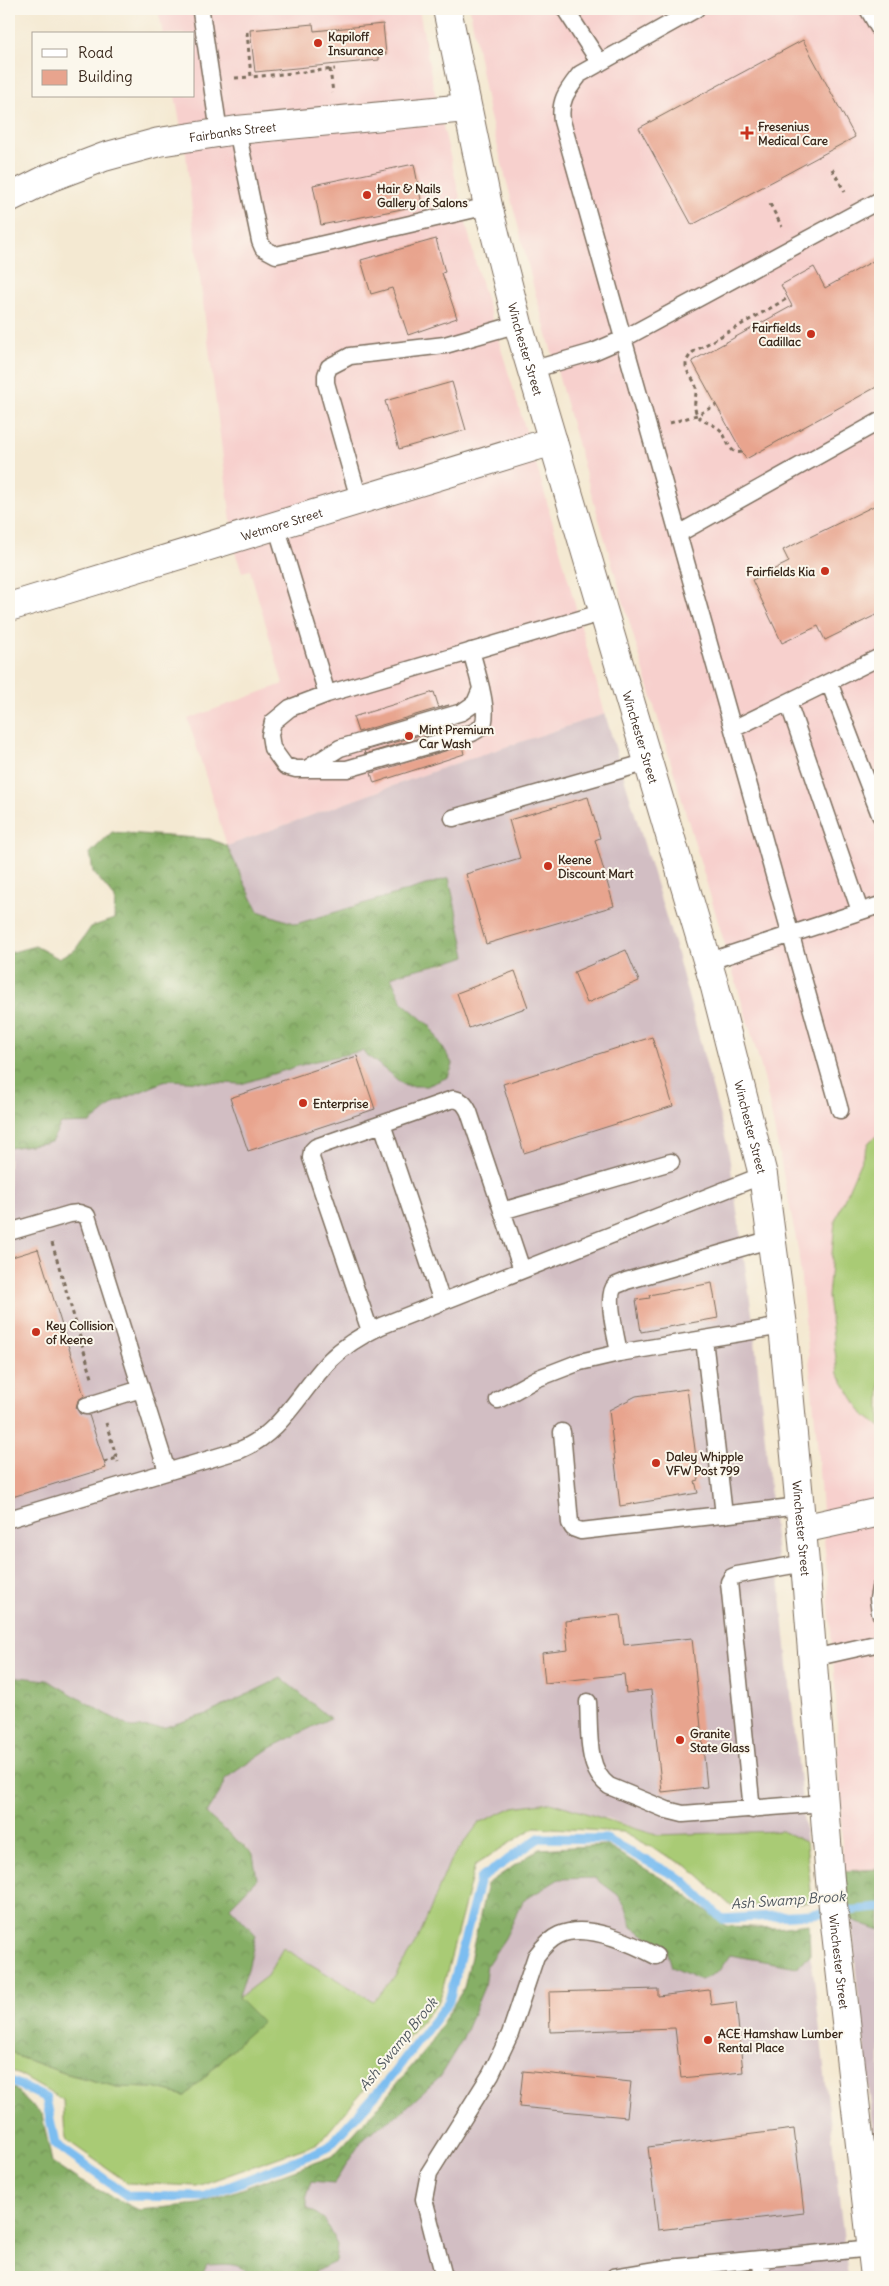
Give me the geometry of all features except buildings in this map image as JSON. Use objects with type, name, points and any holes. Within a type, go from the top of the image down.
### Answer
[{"type":"main road","name":"Winchester Street","points":[[447,9],[466,108],[488,206],[518,324],[707,962],[763,1175],[783,1326],[836,1938],[872,2178],[872,2248],[875,2277]]},
{"type":"main road","name":"Fairbanks Street","points":[[9,198],[49,178],[104,157],[159,142],[228,131],[466,108]]},
{"type":"main road","name":"Wetmore Street","points":[[9,607],[359,499],[553,442]]},
{"type":"main road","points":[[801,1517],[880,1512]]},
{"type":"lane","points":[[565,9],[600,62]]},
{"type":"lane","points":[[696,9],[580,74],[567,91],[560,107],[562,121],[840,1110]]},
{"type":"lane","points":[[868,9],[880,30]]},
{"type":"lane","points":[[201,12],[228,131],[263,248],[276,255],[488,206]]},
{"type":"lane","points":[[532,370],[592,352],[623,339],[880,200]]},
{"type":"lane","points":[[359,499],[326,383],[329,367],[350,356],[445,345],[518,324]]},
{"type":"lane","points":[[678,534],[880,421]]},
{"type":"lane","points":[[276,525],[327,694]]},
{"type":"lane","points":[[471,651],[481,689],[485,718],[482,727],[472,733],[347,769],[296,769],[285,766],[272,748],[270,735],[273,722],[290,708],[327,694],[471,651],[604,612]]},
{"type":"lane","points":[[733,729],[880,657]]},
{"type":"lane","points":[[830,682],[880,815]]},
{"type":"lane","points":[[308,768],[340,748],[462,712],[475,703],[481,689]]},
{"type":"lane","points":[[788,702],[860,911]]},
{"type":"lane","points":[[453,818],[648,762]]},
{"type":"lane","points":[[707,962],[880,904]]},
{"type":"lane","points":[[370,1331],[311,1158],[312,1151],[316,1147],[453,1099],[459,1100],[465,1104],[468,1112],[522,1270]]},
{"type":"lane","points":[[382,1124],[442,1302]]},
{"type":"lane","points":[[502,1211],[671,1162]]},
{"type":"lane","points":[[9,1519],[240,1450],[256,1443],[269,1434],[335,1355],[357,1338],[370,1331],[763,1175]]},
{"type":"lane","points":[[9,1232],[79,1213],[86,1216],[167,1471]]},
{"type":"lane","points":[[619,1354],[610,1303],[611,1294],[615,1287],[626,1281],[772,1238]]},
{"type":"lane","points":[[498,1400],[536,1379],[580,1362],[783,1326]]},
{"type":"lane","points":[[704,1339],[724,1515]]},
{"type":"lane","points":[[93,1404],[141,1389]]},
{"type":"lane","points":[[562,1432],[569,1517],[573,1528],[581,1531],[724,1515],[801,1517]]},
{"type":"lane","points":[[752,1810],[729,1582],[737,1575],[805,1563]]},
{"type":"lane","points":[[880,1588],[878,1599],[880,1612]]},
{"type":"lane","points":[[813,1658],[880,1642]]},
{"type":"lane","points":[[588,1702],[593,1763],[600,1780],[608,1786],[667,1810],[683,1814],[824,1804]]},
{"type":"lane","points":[[444,2277],[424,2199],[429,2173],[491,2074],[510,2034],[536,1956],[544,1946],[558,1935],[575,1930],[618,1938],[656,1956]]},
{"type":"lane","points":[[614,2277],[669,2268],[872,2248]]},
{"type":"lane","points":[[761,2259],[762,2277]]},
{"type":"path","points":[[247,32],[252,77],[335,69]]},
{"type":"path","points":[[742,452],[737,453],[732,450],[722,431],[702,420],[697,415],[695,405],[696,388],[686,366],[690,355],[788,298]]},
{"type":"path","points":[[697,415],[716,405]]},
{"type":"path","points":[[45,1222],[93,1404],[117,1458],[124,1484]]},
{"type":"path","points":[[104,1462],[117,1458]]},
{"type":"shaded area","points":[[158,9],[419,9],[432,80],[477,269],[542,484],[605,714],[451,765],[227,846],[188,719],[283,684],[250,570],[242,572],[235,552],[196,248],[186,154],[175,98],[195,98],[195,32],[163,32]]},
{"type":"shaded area","points":[[470,9],[880,9],[880,1869],[843,1871],[836,1699],[816,1430],[798,1249],[764,1077],[590,489],[535,292],[489,113]]},
{"type":"shaded area","points":[[605,714],[676,950],[728,1148],[753,1321],[806,1842],[782,1831],[656,1835],[607,1818],[479,1823],[450,1861],[419,1937],[394,1978],[372,2001],[283,1948],[267,1976],[238,1998],[248,1969],[256,1935],[229,1907],[253,1853],[206,1814],[219,1794],[226,1778],[267,1750],[330,1718],[281,1678],[207,1714],[165,1727],[131,1728],[47,1680],[9,1676],[9,1148],[61,1124],[90,1123],[116,1102],[168,1080],[241,1084],[311,1062],[362,1051],[405,1086],[430,1026],[403,1003],[391,977],[414,969],[448,964],[449,878],[296,924],[258,911],[227,846],[451,765]]},
{"type":"shaded area","points":[[595,1878],[618,1895],[626,1907],[632,1927],[668,1950],[672,1967],[718,1972],[730,1955],[797,1967],[810,1956],[848,2277],[310,2277],[309,2275],[335,2262],[324,2219],[308,2208],[306,2196],[311,2180],[334,2183],[365,2136],[400,2113],[438,2079],[462,2040],[484,1987],[487,1965],[505,1938],[523,1901],[559,1879]]},
{"type":"shaded area","points":[[852,1920],[880,1930],[880,2188],[856,1974]]},
{"type":"shaded area","points":[[207,2265],[236,2265],[246,2272],[248,2277],[201,2277]]},
{"type":"green space","points":[[112,832],[210,839],[227,846],[258,911],[296,924],[449,878],[466,956],[391,977],[403,1003],[430,1026],[453,1065],[448,1077],[427,1086],[405,1086],[362,1051],[311,1062],[241,1084],[168,1080],[116,1102],[90,1123],[61,1124],[51,1142],[9,1148],[9,953],[35,946],[58,958],[75,950],[91,927],[114,919],[115,898],[93,872],[90,853]]},
{"type":"green space","points":[[880,1133],[880,1427],[863,1414],[838,1374],[828,1297],[835,1221],[869,1142]]},
{"type":"green space","points":[[9,1676],[47,1680],[131,1728],[165,1727],[207,1714],[281,1678],[330,1718],[267,1750],[226,1778],[219,1794],[206,1814],[253,1854],[257,1879],[230,1907],[256,1935],[248,1969],[238,1998],[262,2022],[185,2096],[154,2088],[117,2087],[64,2073],[19,2057],[9,2050]]},
{"type":"green space","points":[[550,1802],[656,1835],[782,1831],[806,1842],[812,1902],[732,1907],[689,1867],[622,1832],[535,1827],[475,1865],[440,1999],[319,2143],[197,2186],[128,2183],[65,2139],[63,2100],[9,2069],[9,2050],[19,2057],[64,2073],[117,2087],[154,2088],[185,2096],[261,2022],[238,1998],[267,1976],[283,1948],[373,2001],[394,1978],[419,1937],[450,1861],[479,1823],[513,1807]]},
{"type":"green space","points":[[605,1845],[673,1885],[726,1926],[777,1928],[809,1924],[810,1956],[797,1967],[730,1955],[718,1972],[701,1980],[672,1967],[667,1950],[632,1927],[626,1907],[618,1895],[595,1878],[559,1879],[523,1901],[505,1938],[487,1965],[484,1987],[462,2040],[438,2079],[400,2113],[365,2136],[334,2183],[311,2181],[306,2196],[308,2208],[324,2219],[337,2245],[335,2262],[310,2274],[310,2277],[248,2277],[241,2268],[225,2264],[207,2265],[201,2277],[9,2277],[9,2088],[15,2089],[42,2115],[52,2162],[80,2181],[139,2210],[199,2204],[333,2156],[377,2108],[426,2049],[464,1988],[487,1884],[539,1849]]},
{"type":"green space","points":[[880,1869],[880,1930],[852,1920],[843,1871]]},
{"type":"waterway","name":"Ash Swamp Brook","points":[[9,2080],[46,2098],[55,2144],[128,2196],[203,2197],[327,2148],[386,2083],[449,2001],[480,1879],[539,1838],[606,1839],[683,1880],[722,1919],[880,1908]]},
{"type":"place","name":"Kapiloff Insurance","points":[[318,43]]},
{"type":"place","name":"Fresenius Medical Care","points":[[747,133]]},
{"type":"place","name":"Hair & Nails Gallery of Salons","points":[[367,195]]},
{"type":"place","name":"Fairfields Cadillac","points":[[811,334]]},
{"type":"place","name":"Fairfields Kia","points":[[825,571]]},
{"type":"place","name":"Mint Premium Car Wash","points":[[409,736]]},
{"type":"place","name":"Keene Discount Mart","points":[[548,866]]},
{"type":"place","name":"Enterprise","points":[[303,1103]]},
{"type":"place","name":"Key Collision of Keene","points":[[36,1332]]},
{"type":"place","name":"Daley Whipple VFW Post 799","points":[[656,1463]]},
{"type":"place","name":"Granite State Glass","points":[[680,1740]]},
{"type":"place","name":"ACE Hamshaw Lumber Rental Place","points":[[708,2040]]}]
